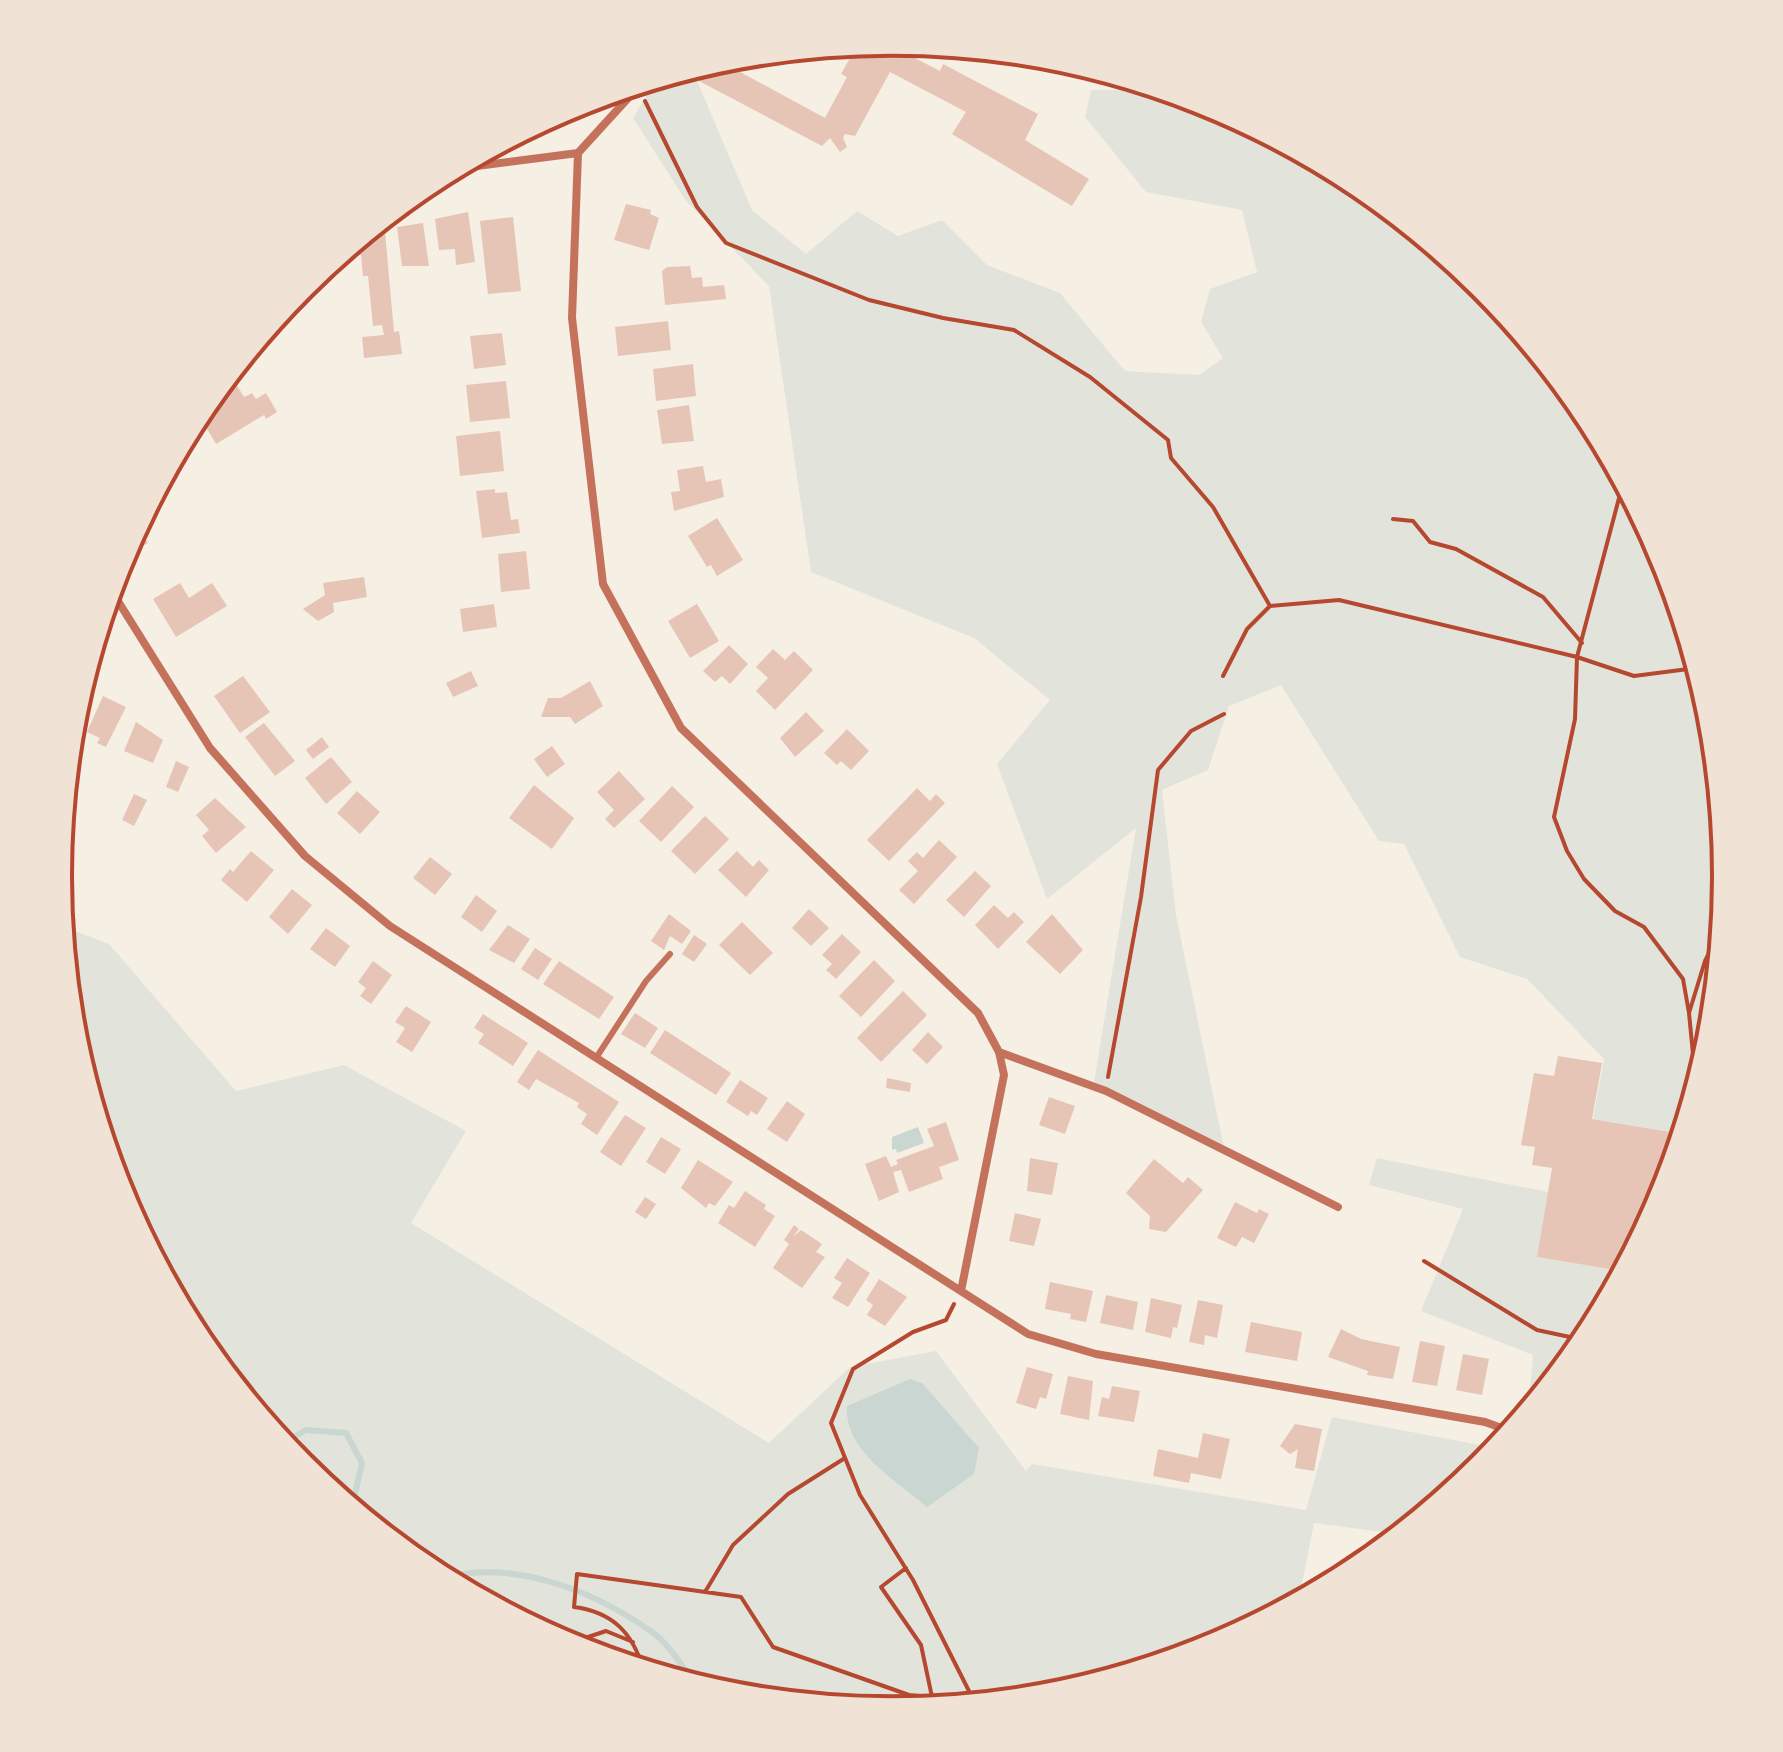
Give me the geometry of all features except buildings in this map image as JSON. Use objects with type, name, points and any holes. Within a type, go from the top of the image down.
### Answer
[{"type":"street","points":[[625,101],[578,153],[572,318],[603,584],[681,728],[978,1013],[999,1052],[1004,1075],[961,1291]]},
{"type":"street","points":[[484,165],[578,153]]},
{"type":"street","points":[[119,602],[210,748],[305,856],[390,926],[1028,1334],[1096,1354],[1499,1427]]},
{"type":"street","points":[[999,1052],[1106,1091],[1338,1207]]},
{"type":"lane","points":[[596,1058],[646,981],[670,954]]},
{"type":"path","points":[[643,95],[697,207],[726,243],[789,265],[869,300],[943,318],[1014,330],[1090,377],[1168,440],[1171,458],[1213,507],[1270,606]]},
{"type":"path","points":[[1619,498],[1577,657],[1575,719],[1554,817],[1567,851],[1584,879],[1615,911],[1644,927],[1683,979],[1693,1051]]},
{"type":"path","points":[[1393,519],[1413,521],[1430,542],[1456,549],[1543,597],[1582,643]]},
{"type":"path","points":[[1223,676],[1247,629],[1270,606],[1339,600],[1577,657],[1634,676],[1685,669]]},
{"type":"path","points":[[1106,1091],[1141,897],[1158,770],[1191,731],[1224,714]]},
{"type":"path","points":[[1689,1013],[1707,957]]},
{"type":"path","points":[[1424,1261],[1537,1330],[1569,1337]]},
{"type":"path","points":[[961,1291],[946,1320],[913,1332],[853,1369],[831,1423],[860,1495],[906,1568],[969,1692]]},
{"type":"path","points":[[705,1592],[733,1545],[788,1494],[845,1458]]},
{"type":"path","points":[[906,1568],[881,1587],[895,1613],[921,1645],[931,1695]]},
{"type":"path","points":[[639,1655],[635,1643],[600,1610],[574,1607],[577,1574],[741,1597],[773,1647],[912,1695]]},
{"type":"path","points":[[587,1637],[606,1631],[635,1643]]},
{"type":"shaded area","points":[[697,80],[752,210],[806,254],[857,211],[898,236],[942,220],[987,265],[1060,293],[1125,371],[1199,375],[1223,358],[1201,322],[1210,289],[1257,272],[1242,210],[1146,192],[1085,117],[1091,90],[1123,90],[1186,111],[1302,166],[1391,225],[1471,296],[1542,377],[1602,466],[1649,562],[1684,664],[1704,769],[1712,876],[1710,930],[1696,1036],[1667,1141],[1669,1132],[1593,1119],[1604,1059],[1527,979],[1460,957],[1404,844],[1379,841],[1281,685],[1229,706],[1208,770],[1162,790],[1176,915],[1224,1148],[1094,1082],[1136,828],[1047,899],[997,764],[1050,700],[974,638],[811,572],[769,286],[686,201],[633,118],[647,94]]},
{"type":"shaded area","points":[[73,930],[109,944],[236,1091],[344,1065],[466,1131],[411,1223],[769,1443],[850,1367],[936,1351],[1026,1471],[1032,1464],[1306,1510],[1332,1417],[1481,1445],[1432,1493],[1384,1532],[1314,1523],[1302,1586],[1254,1611],[1205,1634],[1104,1668],[999,1689],[892,1696],[784,1689],[679,1668],[578,1634],[529,1611],[436,1558],[351,1493],[275,1417],[210,1332],[156,1239],[115,1140],[87,1036]]},
{"type":"shaded area","points":[[918,1127],[924,1143],[897,1153],[896,1149],[892,1150],[892,1137]]},
{"type":"shaded area","points":[[1377,1158],[1548,1192],[1537,1257],[1611,1269],[1573,1332],[1530,1390],[1533,1355],[1421,1311],[1463,1209],[1369,1185]]},
{"type":"shaded area","points":[[910,1379],[922,1383],[979,1448],[974,1474],[927,1507],[874,1463],[854,1437],[848,1422],[847,1406]]},
{"type":"waterway","points":[[294,1437],[306,1430],[346,1433],[362,1463],[355,1496]]},
{"type":"waterway","points":[[462,1574],[525,1576],[579,1592],[652,1632],[685,1669]]}]
